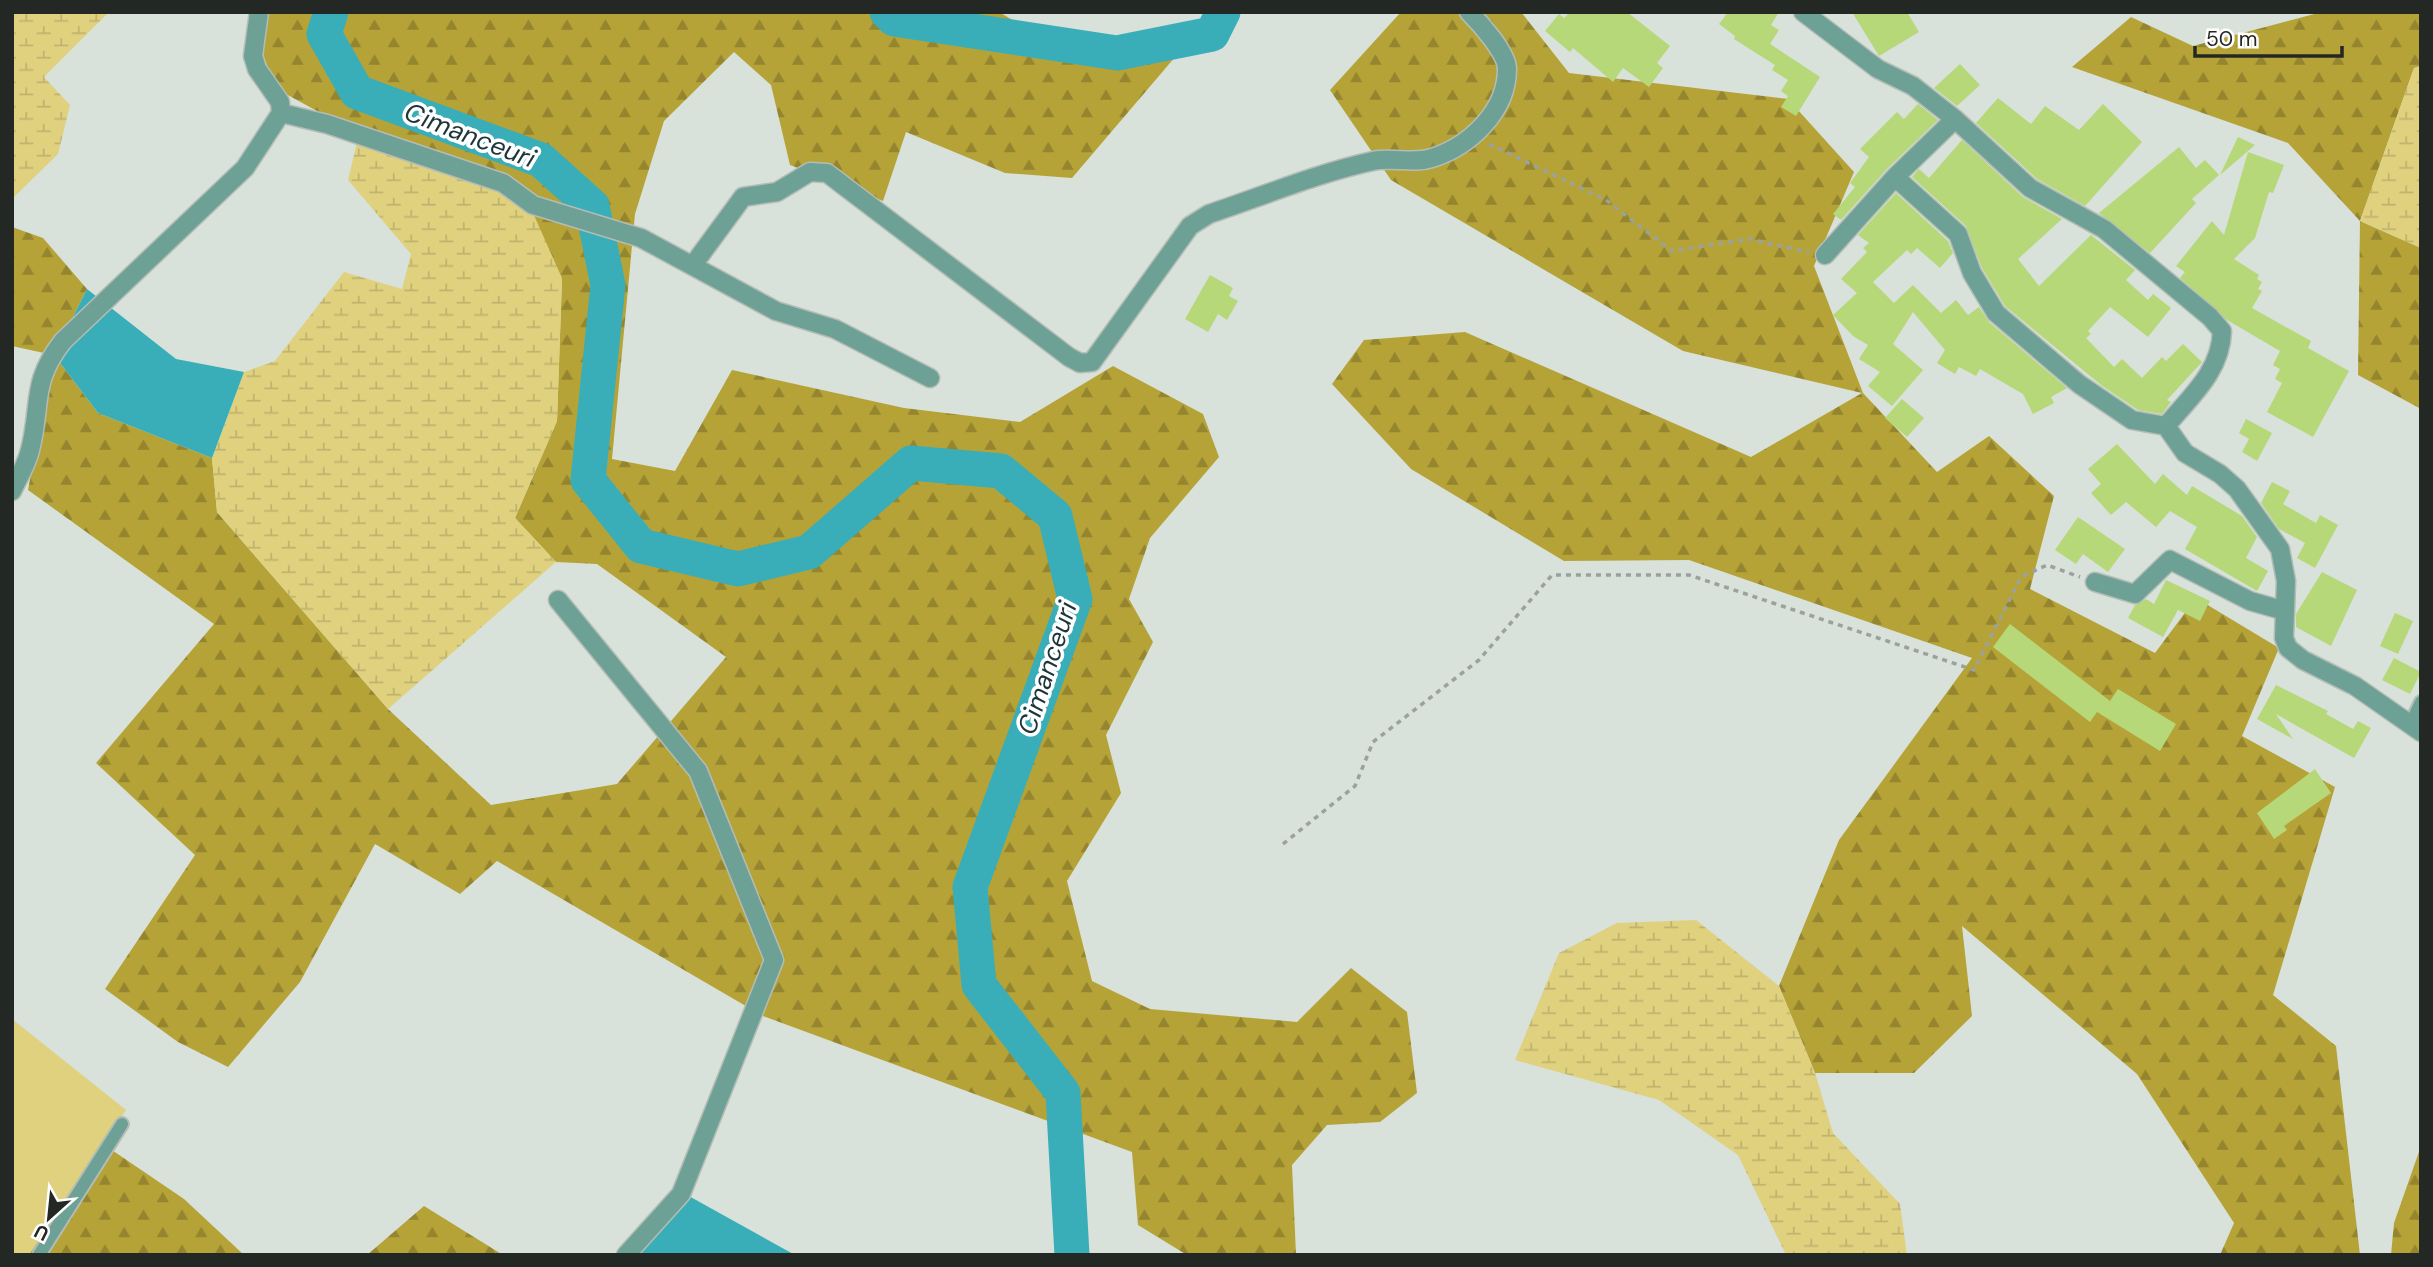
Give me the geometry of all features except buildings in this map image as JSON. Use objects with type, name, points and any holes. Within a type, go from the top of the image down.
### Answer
[{"type":"street","points":[[12,491],[30,451],[39,381],[47,361],[63,341],[245,168],[281,113],[280,102],[257,69],[253,56],[259,12]]},
{"type":"street","points":[[693,265],[743,197],[777,192],[810,172],[827,173],[1069,357],[1080,363],[1092,362],[1190,226],[1209,214],[1375,160],[1431,158],[1472,136],[1488,121],[1502,95],[1507,67],[1485,27],[1469,12]]},
{"type":"street","points":[[1803,12],[1878,69],[1913,86],[1955,119],[2030,188],[2104,229],[2210,317],[2222,331],[2221,351],[2215,366],[2166,426]]},
{"type":"street","points":[[281,113],[327,124],[503,183],[533,205],[641,238],[776,311],[835,329],[930,378]]},
{"type":"street","points":[[1825,256],[1895,177],[1955,119]]},
{"type":"street","points":[[1895,177],[1958,234],[1972,273],[1996,313],[2079,384],[2132,420],[2166,426],[2185,453],[2220,474],[2237,489],[2269,530],[2280,549],[2286,581],[2284,638],[2288,648],[2303,660],[2355,686],[2416,727]]},
{"type":"street","points":[[2095,582],[2135,594],[2170,560],[2250,601],[2285,611]]},
{"type":"street","points":[[558,600],[698,771],[774,960],[681,1194],[626,1255]]},
{"type":"lane","points":[[2416,727],[2421,702]]},
{"type":"lane","points":[[39,1255],[122,1124]]},
{"type":"path","points":[[1472,136],[1606,200],[1672,251],[1749,239],[1825,256]]},
{"type":"path","points":[[1283,844],[1354,786],[1373,742],[1479,660],[1552,575],[1689,575],[1974,670],[2021,577],[2047,565],[2095,582]]},
{"type":"green space","points":[[12,12],[109,12],[44,77],[70,105],[58,154],[12,199]]},
{"type":"green space","points":[[248,12],[999,12],[1026,28],[1187,43],[1072,178],[1005,173],[906,132],[883,201],[790,165],[771,85],[734,52],[664,121],[635,214],[612,459],[675,471],[732,370],[904,408],[1020,422],[1113,366],[1203,414],[1219,457],[1150,538],[1129,599],[1153,642],[1106,735],[1121,793],[1067,881],[1092,981],[1150,1009],[1297,1022],[1351,968],[1407,1012],[1417,1093],[1380,1122],[1327,1125],[1292,1165],[1296,1255],[1187,1255],[1138,1225],[1132,1152],[763,1016],[497,861],[460,894],[375,844],[300,982],[228,1067],[178,1042],[105,989],[195,855],[96,763],[214,624],[28,490],[53,355],[12,346],[12,227],[43,238],[87,289],[54,355],[98,413],[212,458],[217,512],[388,709],[491,805],[617,784],[726,657],[597,564],[556,562],[515,518],[557,421],[562,278],[359,134],[275,88]]},
{"type":"green space","points":[[1401,12],[1521,12],[1569,73],[1788,99],[1854,172],[1814,266],[1863,393],[1937,472],[1989,436],[2054,496],[2030,589],[2155,653],[2196,598],[2279,648],[2242,736],[2335,787],[2273,995],[2336,1046],[2360,1255],[2220,1255],[2234,1223],[2137,1074],[1962,926],[1972,1016],[1914,1073],[1815,1073],[1779,986],[1839,840],[1972,658],[1689,560],[1564,561],[1411,469],[1332,384],[1364,340],[1465,332],[1751,457],[1862,393],[1683,351],[1391,180],[1330,90]]},
{"type":"green space","points":[[2322,12],[2421,12],[2421,66],[2414,68],[2360,221],[2288,143],[2072,67],[2131,17],[2193,46]]},
{"type":"green space","points":[[2421,66],[2421,248],[2360,221],[2414,68]]},
{"type":"green space","points":[[359,134],[458,164],[533,213],[562,278],[557,421],[515,518],[556,562],[388,709],[217,512],[212,458],[244,372],[275,361],[344,272],[402,289],[411,254],[348,180]]},
{"type":"green space","points":[[2360,221],[2421,248],[2421,409],[2358,375]]},
{"type":"green space","points":[[1696,920],[1779,986],[1815,1073],[1833,1133],[1900,1204],[1907,1255],[1786,1255],[1738,1155],[1659,1100],[1515,1060],[1559,953],[1617,923]]},
{"type":"green space","points":[[12,1019],[126,1110],[29,1255],[12,1255]]},
{"type":"green space","points":[[103,1144],[184,1199],[244,1255],[29,1255]]},
{"type":"green space","points":[[2421,1146],[2421,1255],[2391,1255],[2394,1223]]},
{"type":"green space","points":[[424,1206],[503,1255],[367,1255]]},
{"type":"water","points":[[87,289],[176,359],[244,372],[212,458],[98,413],[54,355]]},
{"type":"water","points":[[678,1190],[795,1255],[625,1255]]},
{"type":"waterway","name":"Cimanceuri","points":[[331,12],[324,34],[357,92],[541,160],[592,206],[608,285],[588,480],[641,546],[738,569],[809,552],[911,463],[1001,471],[1055,516],[1075,599],[970,887],[979,985],[1063,1093],[1072,1255]]},
{"type":"waterway","name":"Cimanceuri","points":[[887,12],[894,19],[1117,53],[1212,34],[1223,12]]}]
